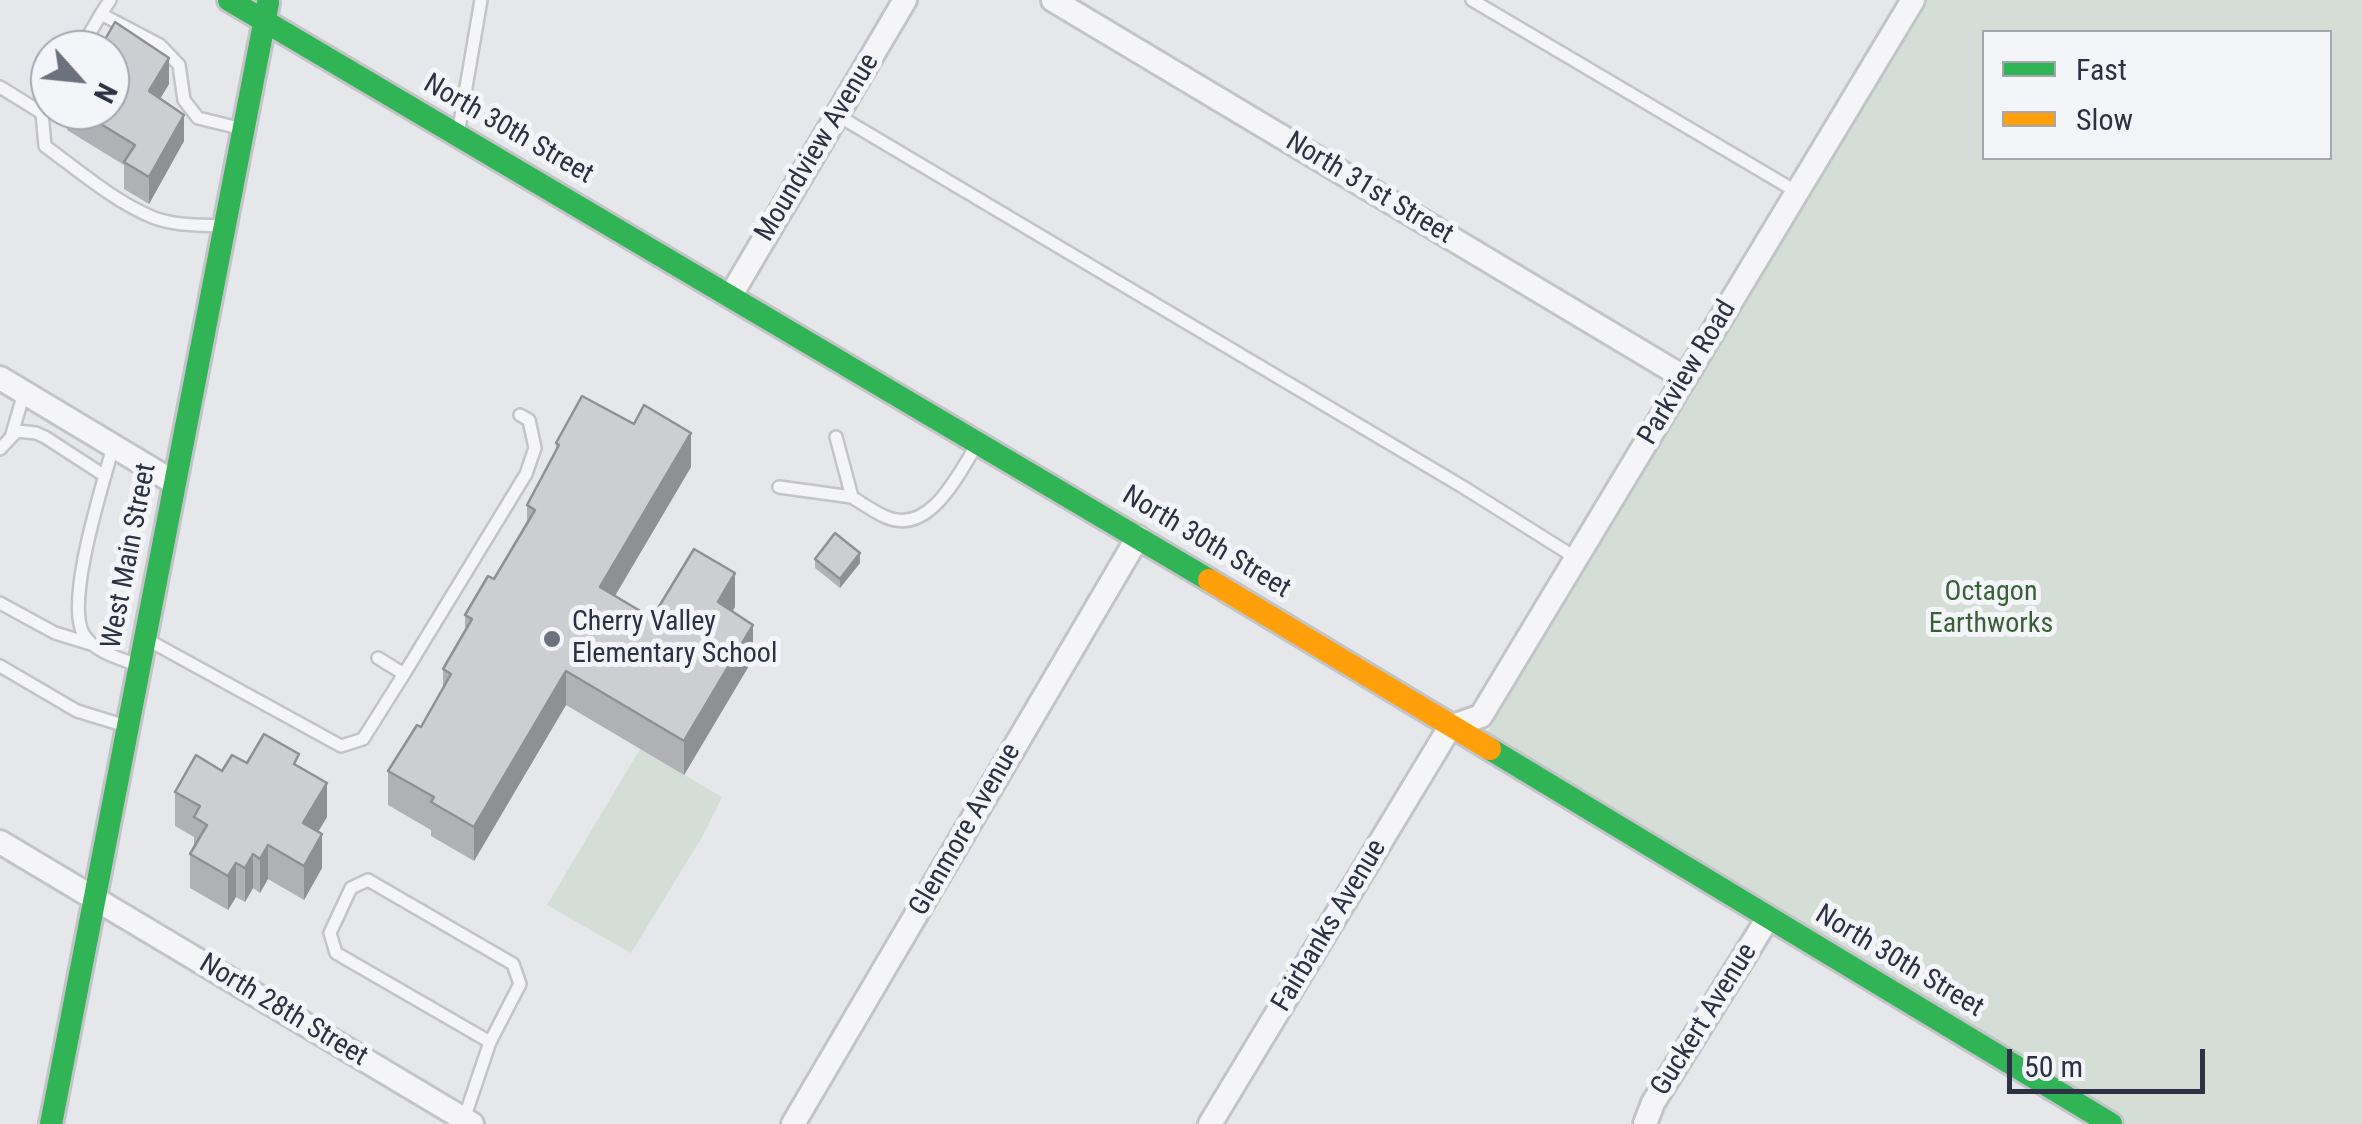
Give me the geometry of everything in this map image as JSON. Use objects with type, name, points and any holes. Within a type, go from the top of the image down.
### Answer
[{"type":"street","name":"North 30th Street","points":[[229,0],[266,11],[458,136],[1138,537],[2111,1124]]},
{"type":"street","name":"Moundview Avenue","points":[[731,295],[905,0]]},
{"type":"street","name":"North 31st Street","points":[[1053,0],[1685,378]]},
{"type":"street","name":"Parkview Road","points":[[1450,727],[1481,716],[1912,0]]},
{"type":"street","name":"West Main Street","points":[[51,1124],[266,11]]},
{"type":"street","points":[[0,378],[175,483]]},
{"type":"street","name":"Glenmore Avenue","points":[[794,1124],[1138,537]]},
{"type":"street","name":"Fairbanks Avenue","points":[[1210,1124],[1450,727]]},
{"type":"street","name":"North 28th Street","points":[[0,842],[468,1122]]},
{"type":"street","name":"Guckert Avenue","points":[[1645,1124],[1768,918]]},
{"type":"lane","points":[[92,30],[110,0]]},
{"type":"lane","points":[[458,136],[482,0]]},
{"type":"lane","points":[[1472,0],[1798,192]]},
{"type":"lane","points":[[102,14],[160,46],[180,66],[184,100],[198,118],[243,129]]},
{"type":"lane","points":[[0,87],[30,105]]},
{"type":"lane","points":[[838,115],[1576,558]]},
{"type":"lane","points":[[44,130],[46,146],[95,183],[153,218],[188,225],[224,226]]},
{"type":"lane","points":[[12,434],[24,393]]},
{"type":"lane","points":[[144,638],[342,746],[363,740],[526,474],[535,448],[529,420],[520,416]]},
{"type":"lane","points":[[0,449],[17,431],[36,432],[105,476]]},
{"type":"lane","points":[[836,437],[852,497]]},
{"type":"lane","points":[[779,488],[852,497],[890,520],[918,518],[941,499],[979,442]]},
{"type":"lane","points":[[94,645],[86,638],[76,611],[113,447]]},
{"type":"lane","points":[[0,603],[56,633],[139,666]]},
{"type":"lane","points":[[378,658],[404,674]]},
{"type":"lane","points":[[0,666],[77,711],[128,726]]},
{"type":"lane","points":[[468,1122],[490,1042],[520,984],[514,964],[368,880],[351,888],[330,934],[336,953],[490,1042]]},
{"type":"green space","name":"Octagon Earthworks","points":[[1922,0],[2362,0],[2362,1124],[2123,1124],[1487,733]]},
{"type":"green space","points":[[640,749],[722,797],[631,953],[547,905]]},
{"type":"building","points":[[115,22],[127,30],[110,30]]},
{"type":"building","points":[[130,32],[169,58],[149,91],[184,115],[149,177],[124,162],[135,145],[111,130],[130,130]]},
{"type":"building","points":[[582,396],[634,424],[644,405],[691,433],[600,587],[652,618],[694,549],[735,573],[718,602],[753,625],[684,741],[566,671],[474,827],[431,802],[434,797],[388,771],[417,725],[421,727],[451,674],[443,669],[472,619],[465,615],[488,576],[494,579],[535,510],[527,505]]},
{"type":"building","points":[[835,533],[860,553],[840,579],[815,559]]},
{"type":"building","points":[[264,734],[299,754],[294,764],[327,783],[303,823],[322,834],[304,866],[268,845],[260,859],[253,854],[245,868],[236,863],[228,876],[190,854],[207,825],[194,817],[200,806],[175,792],[196,755],[222,771],[232,755],[247,763]]},
{"type":"traffic: fast","points":[[229,0],[1209,580]]},
{"type":"traffic: fast","points":[[51,1124],[268,3]]},
{"type":"traffic: fast","points":[[1490,749],[2111,1124]]},
{"type":"traffic: slow","points":[[1209,580],[1490,749]]},
{"type":"place","name":"Cherry Valley Elementary School","points":[[552,639]]}]
